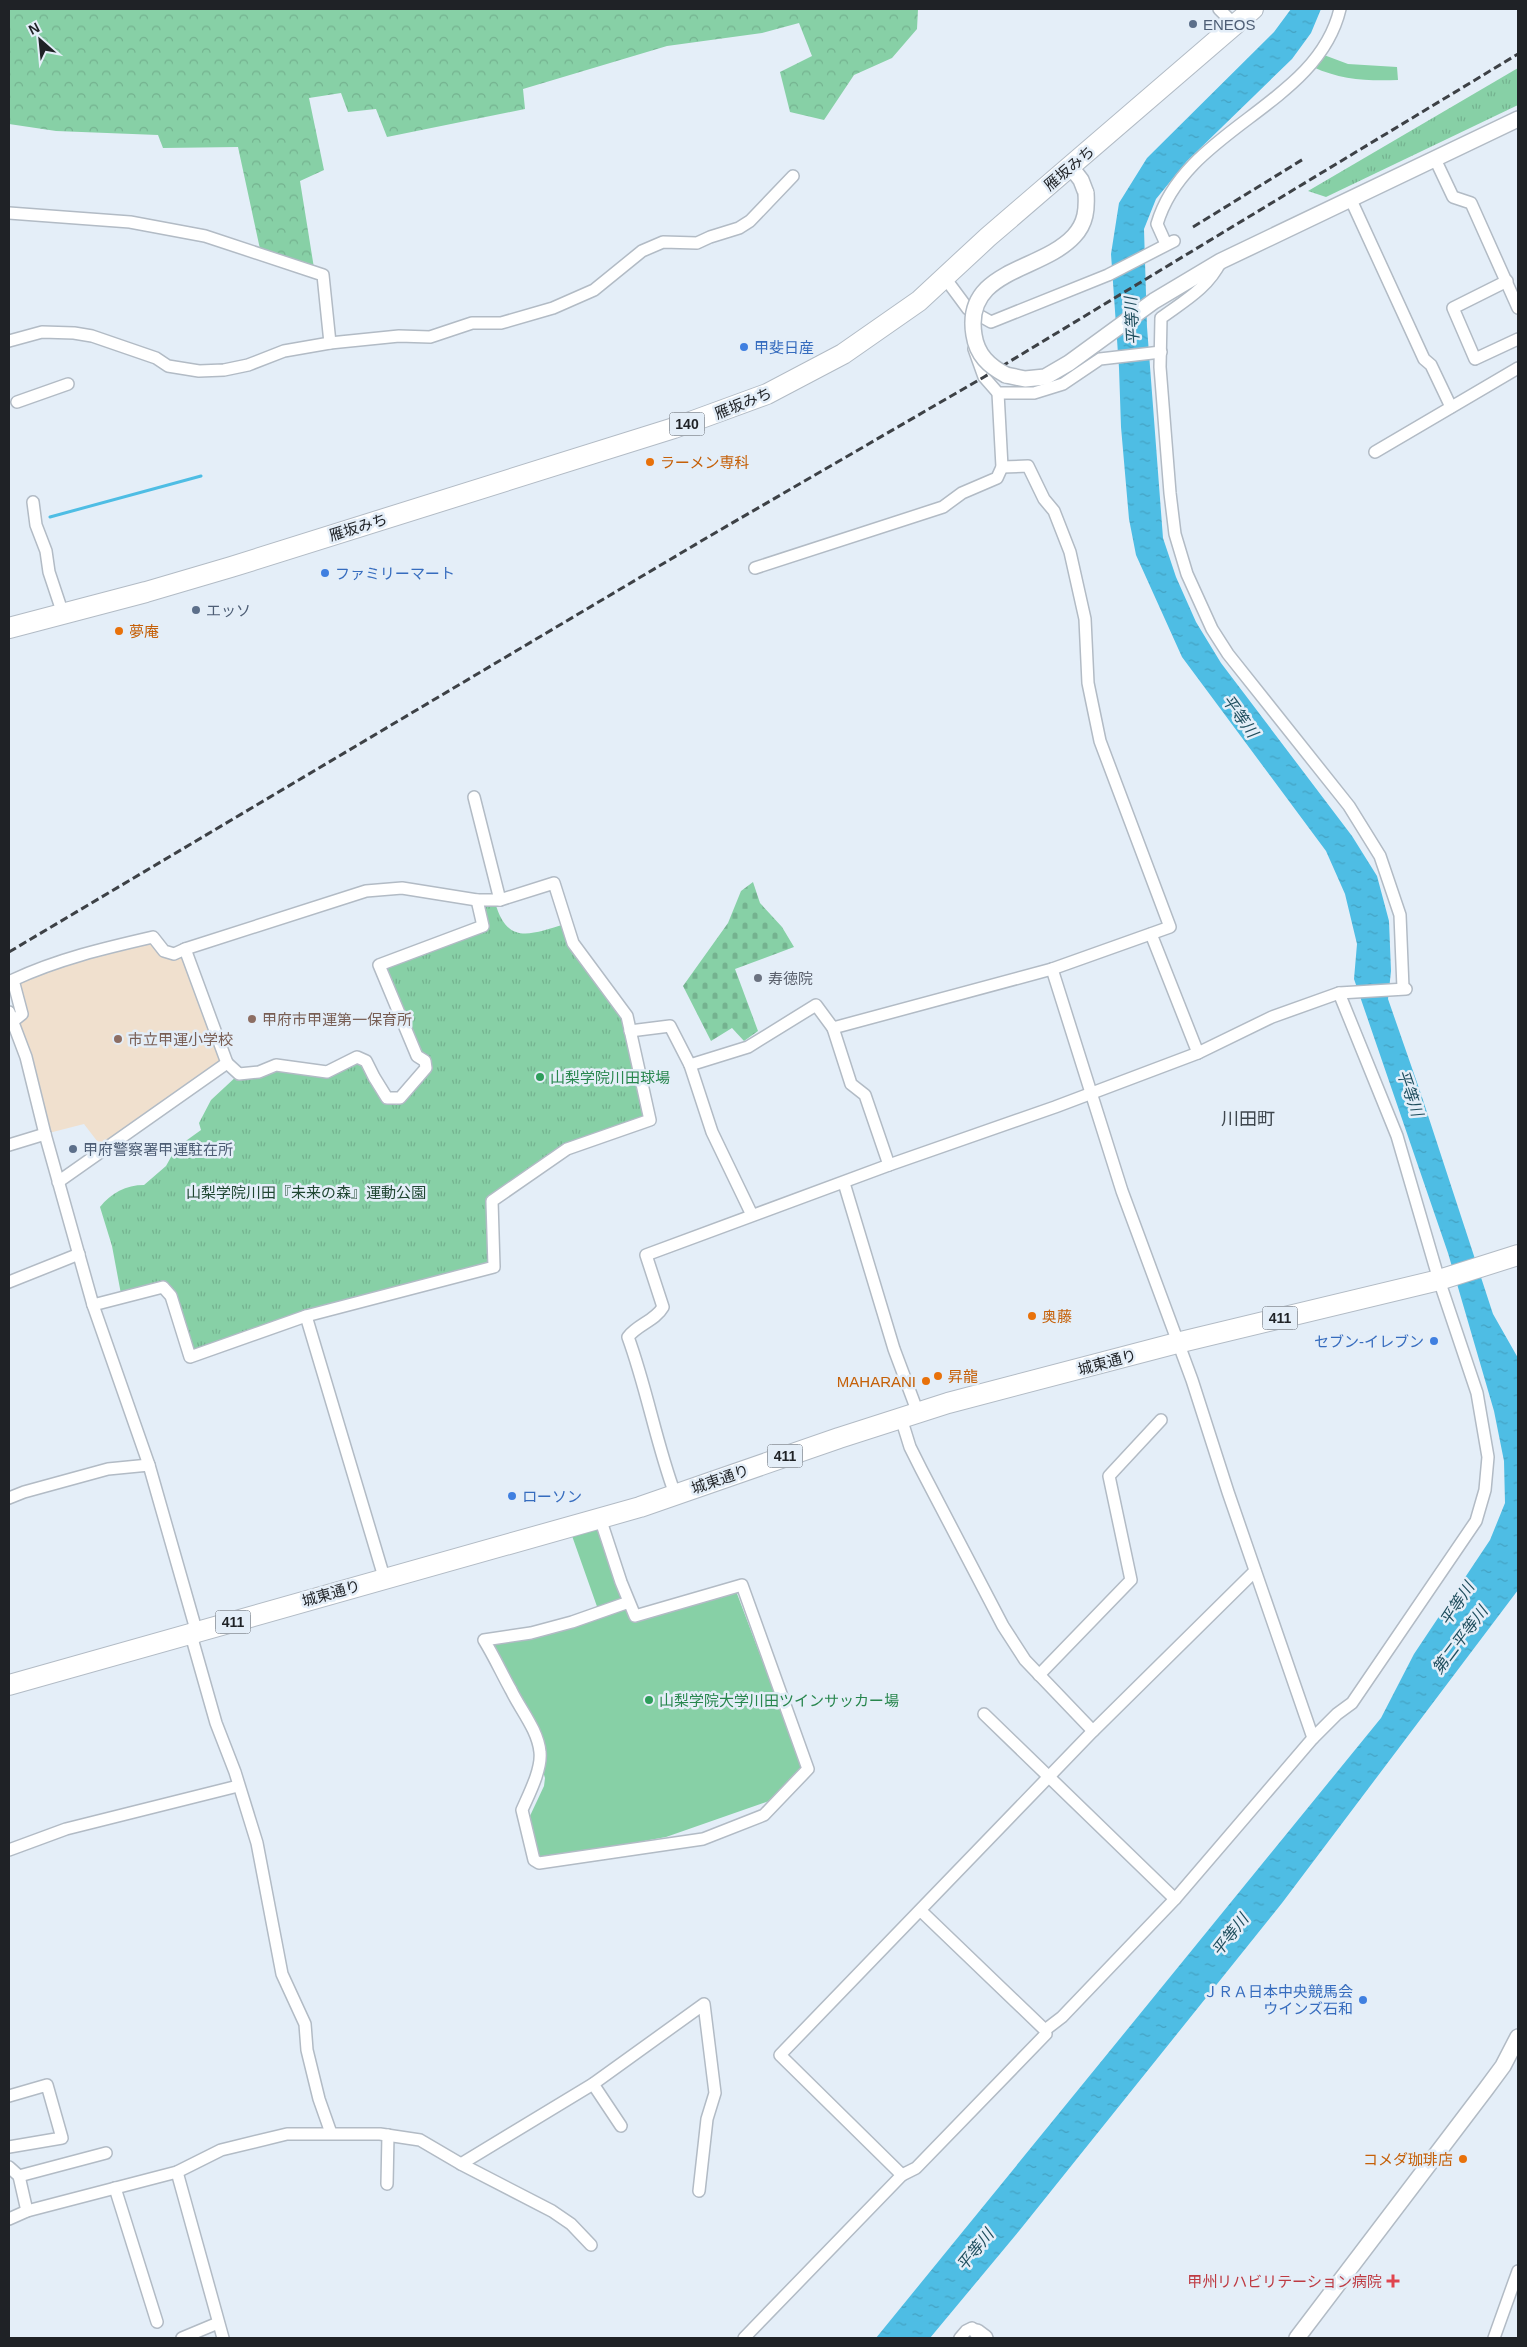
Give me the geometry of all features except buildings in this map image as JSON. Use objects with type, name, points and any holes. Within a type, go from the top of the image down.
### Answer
[{"type":"highway","name":"雁坂みち","points":[[9,628],[224,569],[733,408],[767,394],[843,354],[892,322],[1253,9]]},
{"type":"highway","name":"城東通り","points":[[9,1684],[197,1632],[384,1577],[600,1518],[910,1416],[1177,1343],[1442,1279],[1518,1255]]},
{"type":"street","points":[[1219,9],[1235,25]]},
{"type":"street","points":[[944,278],[968,309],[991,322],[1108,275],[1166,245],[1157,224],[1164,204],[1176,186],[1210,148],[1302,74],[1322,52],[1334,32],[1340,9]]},
{"type":"street","points":[[1071,167],[1081,180],[1086,193],[1087,207],[1085,218],[1074,235],[1058,249],[995,281],[974,307],[972,324],[975,342],[981,355],[986,362],[1006,374],[1025,379],[1045,377],[1070,363],[1154,301],[1221,261],[1518,119]]},
{"type":"street","points":[[1435,160],[1453,197],[1471,203],[1518,308]]},
{"type":"street","points":[[9,341],[42,332],[74,333],[92,336],[156,358],[168,366],[200,371],[224,370],[248,365],[284,351],[330,343],[399,336],[430,337],[472,323],[500,323],[553,308],[594,290],[642,251],[672,241],[697,243],[739,228],[750,221],[793,176]]},
{"type":"street","points":[[1352,200],[1424,359],[1431,366],[1451,407]]},
{"type":"street","points":[[9,213],[130,222],[205,236],[323,275],[330,343]]},
{"type":"street","points":[[675,1494],[665,1467],[639,1367],[628,1337],[635,1328],[659,1314],[663,1307],[646,1255],[1091,1093],[1198,1052],[1272,1017],[1338,993],[1403,988],[1400,915],[1380,856],[1348,806],[1228,654],[1212,629],[1187,574],[1175,534],[1160,367],[1157,352],[1161,318],[1206,285],[1214,276],[1221,261]]},
{"type":"street","points":[[1507,281],[1453,308],[1475,359],[1518,339]]},
{"type":"street","points":[[755,568],[943,507],[962,493],[997,478],[1002,467],[998,393],[981,371],[968,326],[968,309]]},
{"type":"street","points":[[998,393],[1034,393],[1064,384],[1100,359],[1157,352]]},
{"type":"street","points":[[1374,452],[1518,368]]},
{"type":"street","points":[[17,402],[68,384]]},
{"type":"street","points":[[833,1028],[1052,969],[1170,927],[1100,741],[1088,683],[1085,619],[1070,552],[1054,511],[1044,499],[1028,466],[1002,467]]},
{"type":"street","points":[[33,502],[36,525],[46,551],[49,572],[63,614]]},
{"type":"street","points":[[474,796],[500,900]]},
{"type":"street","points":[[93,1305],[163,1287],[171,1296],[190,1357],[306,1316],[494,1267],[492,1201],[567,1150],[650,1120],[627,1016],[573,943],[565,924],[554,883],[500,900],[477,900],[402,888],[366,891],[174,954],[164,951],[153,937],[42,966],[13,980],[22,1014],[10,1017],[26,1057],[45,1134],[93,1305],[149,1464],[197,1632],[193,1642],[216,1723],[257,1843],[282,1974],[305,2024],[307,2050],[319,2099],[331,2133]]},
{"type":"street","points":[[185,949],[227,1063],[238,1074],[258,1072],[276,1065],[327,1072],[357,1057],[366,1061],[387,1098],[400,1098],[426,1068],[425,1061],[417,1056],[379,965],[483,926],[477,900]]},
{"type":"street","points":[[1151,934],[1198,1052]]},
{"type":"street","points":[[1052,969],[1122,1192],[1192,1380],[1313,1738]]},
{"type":"street","points":[[1044,2030],[1062,2017],[1175,1899],[1313,1738],[1337,1714],[1352,1703],[1476,1521],[1485,1490],[1488,1457],[1478,1393],[1397,1136],[1338,993]]},
{"type":"street","points":[[690,1065],[748,1046],[816,1005],[833,1028],[851,1084],[865,1095],[889,1165]]},
{"type":"street","points":[[630,1031],[670,1026],[690,1065],[712,1132],[752,1215]]},
{"type":"street","points":[[58,1182],[227,1063]]},
{"type":"street","points":[[9,1145],[45,1134]]},
{"type":"street","points":[[844,1183],[894,1350],[910,1416],[910,1448],[1003,1626],[1025,1660],[1093,1731]]},
{"type":"street","points":[[9,1282],[79,1254]]},
{"type":"street","points":[[306,1316],[384,1577]]},
{"type":"street","points":[[1039,1675],[1131,1580],[1109,1476],[1161,1420]]},
{"type":"street","points":[[9,1498],[24,1492],[108,1469],[149,1464]]},
{"type":"street","points":[[600,1518],[635,1616],[742,1585],[808,1769],[764,1815],[703,1839],[539,1863],[534,1860],[522,1810],[533,1787],[541,1753],[536,1736],[510,1689],[499,1664],[484,1640],[531,1633],[572,1622],[629,1602]]},
{"type":"street","points":[[902,2175],[780,2055],[1093,1731],[1255,1571]]},
{"type":"street","points":[[984,1714],[1175,1899]]},
{"type":"street","points":[[9,1850],[66,1828],[238,1786]]},
{"type":"street","points":[[744,2338],[902,2175],[916,2168],[1046,2034],[920,1910]]},
{"type":"street","points":[[461,2164],[592,2084],[704,2004],[715,2093],[707,2119],[699,2191]]},
{"type":"street","points":[[1297,2338],[1497,2074],[1518,2037]]},
{"type":"street","points":[[592,2084],[621,2126]]},
{"type":"street","points":[[9,2096],[47,2085],[62,2138],[9,2147]]},
{"type":"street","points":[[9,2220],[27,2212],[177,2172],[221,2150],[287,2134],[388,2135],[420,2140],[552,2212],[570,2224],[591,2245]]},
{"type":"street","points":[[388,2135],[388,2184]]},
{"type":"street","points":[[19,2176],[106,2153]]},
{"type":"street","points":[[9,2167],[19,2176],[27,2212]]},
{"type":"street","points":[[177,2172],[223,2338]]},
{"type":"street","points":[[115,2188],[157,2322]]},
{"type":"street","points":[[1494,2338],[1518,2271]]},
{"type":"street","points":[[182,2338],[218,2323]]},
{"type":"street","points":[[960,2338],[966,2331],[972,2328],[981,2335]]},
{"type":"shaded area","name":"市立甲運小学校","points":[[153,937],[164,951],[185,949],[227,1063],[104,1150],[84,1124],[45,1134],[12,1022],[22,1014],[13,980]]},
{"type":"green space","points":[[9,9],[918,9],[917,29],[892,58],[854,75],[824,120],[790,112],[780,72],[812,56],[799,23],[762,33],[667,46],[523,89],[525,109],[387,137],[376,109],[348,112],[341,93],[309,98],[324,170],[300,181],[314,268],[260,249],[238,147],[163,148],[158,135],[56,131],[9,124]]},
{"type":"green space","points":[[1324,55],[1348,64],[1397,67],[1398,80],[1354,79],[1334,75],[1313,67]]},
{"type":"green space","points":[[1518,68],[1518,105],[1326,197],[1308,191]]},
{"type":"green space","points":[[753,882],[760,903],[782,927],[794,947],[735,969],[758,1031],[744,1041],[732,1028],[711,1041],[683,986],[728,923],[741,891]]},
{"type":"green space","name":"山梨学院川田『未来の森』運動公園","points":[[477,900],[495,902],[500,916],[513,931],[531,933],[565,924],[627,1016],[650,1120],[595,1138],[492,1201],[494,1267],[306,1316],[190,1357],[171,1287],[165,1284],[121,1294],[112,1246],[100,1207],[119,1191],[131,1186],[144,1185],[166,1166],[176,1148],[201,1130],[199,1123],[211,1100],[239,1074],[276,1065],[327,1072],[357,1057],[387,1098],[400,1098],[426,1067],[379,965],[482,926]]},
{"type":"green space","name":"山梨学院大学川田ツインサッカー場","points":[[600,1525],[632,1620],[736,1591],[802,1766],[769,1801],[666,1837],[540,1860],[529,1818],[544,1786],[545,1778],[541,1765],[545,1752],[491,1644],[600,1615],[571,1533]]},
{"type":"water","points":[[1291,9],[1321,9],[1311,33],[1292,59],[1187,161],[1156,199],[1144,229],[1147,327],[1163,538],[1176,577],[1196,622],[1221,663],[1352,836],[1377,876],[1389,921],[1391,971],[1388,999],[1493,1314],[1518,1358],[1518,1590],[1282,1903],[1019,2231],[930,2338],[876,2338],[1381,1718],[1414,1654],[1490,1540],[1505,1503],[1504,1461],[1494,1411],[1448,1253],[1354,979],[1357,944],[1345,894],[1326,851],[1182,657],[1136,555],[1129,519],[1121,427],[1111,254],[1119,203],[1147,158],[1274,32]]},
{"type":"waterway","points":[[50,517],[201,476]]},
{"type":"railway","points":[[9,952],[708,537],[984,377],[1518,54]]},
{"type":"railway","points":[[1193,227],[1305,158]]},
{"type":"place","name":"ENEOS","points":[[1193,24]]},
{"type":"place","name":"甲斐日産","points":[[744,347]]},
{"type":"place","name":"ラーメン専科","points":[[650,462]]},
{"type":"place","name":"ファミリーマート","points":[[325,573]]},
{"type":"place","name":"エッソ","points":[[196,610]]},
{"type":"place","name":"夢庵","points":[[119,631]]},
{"type":"place","name":"寿徳院","points":[[758,978]]},
{"type":"place","name":"甲府市甲運第一保育所","points":[[252,1019]]},
{"type":"place","name":"市立甲運小学校","points":[[118,1039]]},
{"type":"place","name":"山梨学院川田球場","points":[[540,1077]]},
{"type":"place","name":"甲府警察署甲運駐在所","points":[[73,1149]]},
{"type":"place","name":"奥藤","points":[[1032,1316]]},
{"type":"place","name":"セブン-イレブン","points":[[1434,1341]]},
{"type":"place","name":"昇龍","points":[[938,1376]]},
{"type":"place","name":"MAHARANI","points":[[926,1381]]},
{"type":"place","name":"ローソン","points":[[512,1496]]},
{"type":"place","name":"山梨学院大学川田ツインサッカー場","points":[[649,1700]]},
{"type":"place","name":"ＪＲＡ日本中央競馬会 ウインズ石和","points":[[1363,2000]]},
{"type":"place","name":"コメダ珈琲店","points":[[1463,2159]]},
{"type":"place","name":"甲州リハビリテーション病院","points":[[1393,2281]]},
{"type":"district","name":"川田町","points":[[1248,1119]]},
{"type":"water label","name":"平等川","points":[[1132,321]]},
{"type":"water label","name":"平等川","points":[[1240,716]]},
{"type":"water label","name":"平等川","points":[[1410,1093]]},
{"type":"water label","name":"平等川","points":[[1457,1604]]},
{"type":"water label","name":"第二平等川","points":[[1460,1640]]},
{"type":"water label","name":"平等川","points":[[1230,1935]]},
{"type":"water label","name":"平等川","points":[[975,2250]]}]
